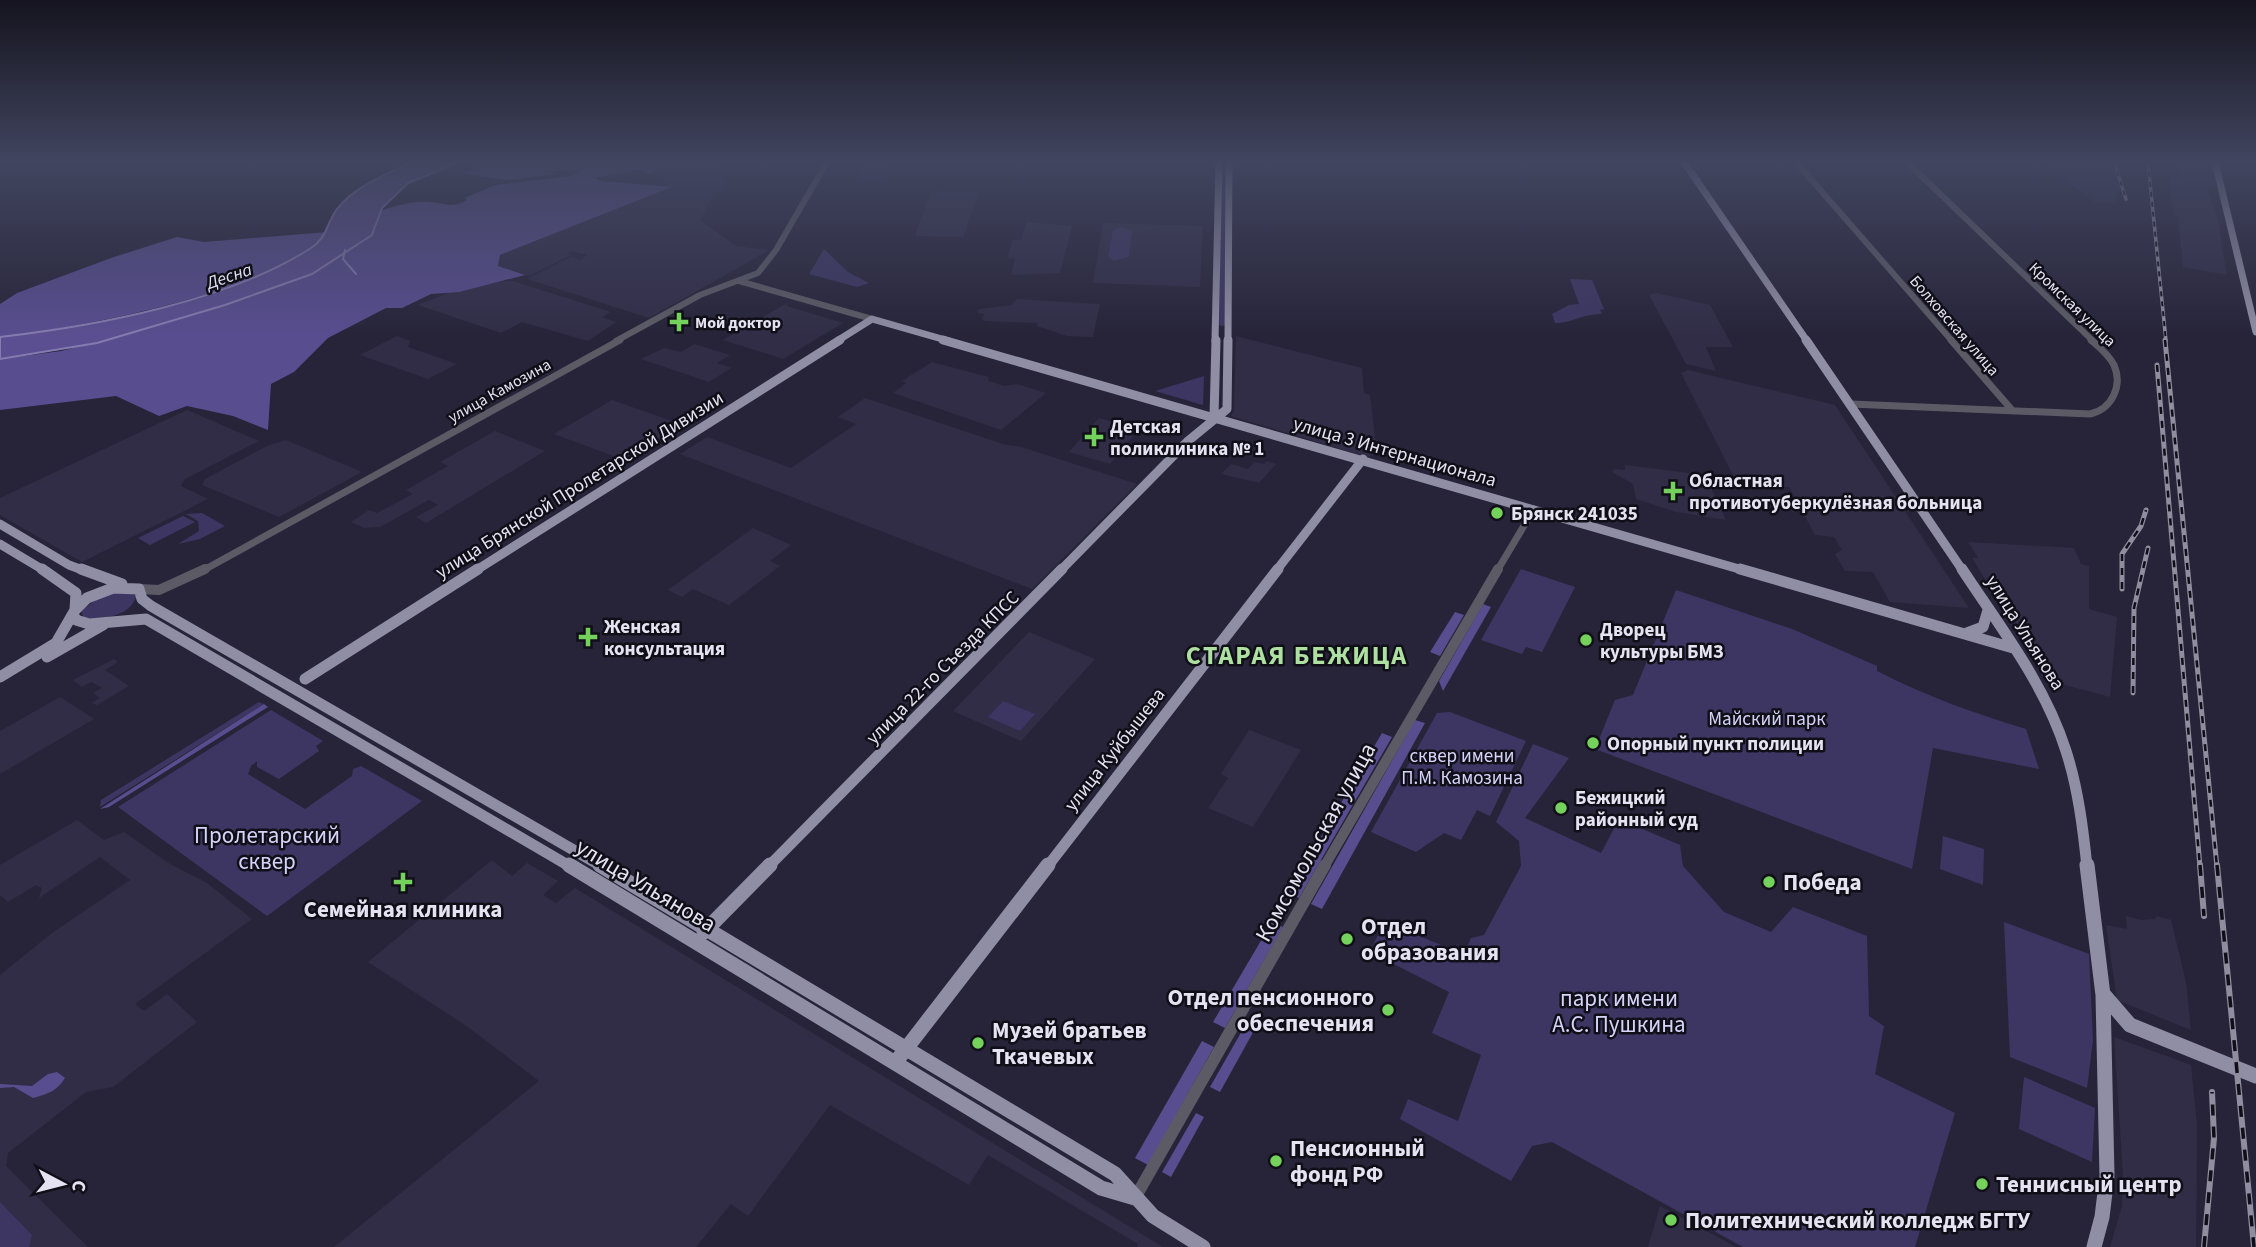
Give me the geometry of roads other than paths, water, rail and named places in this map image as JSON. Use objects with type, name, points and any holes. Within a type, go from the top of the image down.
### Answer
[{"type":"main road","points":[[1214,417],[1218,220]]},
{"type":"main road","name":"улица 22-го Съезда КПСС","points":[[695,941],[1214,417],[1227,409],[1229,220]]},
{"type":"main road","name":"улица Ульянова","points":[[1724,220],[1851,404],[2013,648],[2048,706],[2066,750],[2082,822],[2103,995],[2107,1176],[2102,1217],[2094,1247]]},
{"type":"main road","points":[[2230,220],[2256,332]]},
{"type":"main road","name":"улица 3 Интернационала","points":[[872,319],[2013,648]]},
{"type":"main road","name":"улица Брянской Пролетарской Дивизии","points":[[305,679],[872,319]]},
{"type":"main road","points":[[1216,331],[1228,332]]},
{"type":"main road","name":"улица Куйбышева","points":[[895,1063],[1363,459]]},
{"type":"main road","name":"улица Ульянова","points":[[0,523],[69,565],[141,595],[527,821],[1115,1174],[1153,1216],[1203,1247]]},
{"type":"main road","points":[[0,544],[68,585],[76,593],[74,613],[81,623],[110,621]]},
{"type":"main road","points":[[0,677],[49,650],[59,640],[74,613],[99,593],[141,595]]},
{"type":"main road","points":[[0,683],[130,612],[141,595]]},
{"type":"main road","points":[[1965,634],[1983,627],[1988,610]]},
{"type":"main road","name":"улица Ульянова","points":[[110,621],[146,619],[524,838],[1101,1188],[1135,1198]]},
{"type":"main road","points":[[2103,995],[2129,1024],[2256,1076]]},
{"type":"main road","points":[[2104,1031],[2129,1024]]},
{"type":"street","points":[[755,286],[754,278],[776,250],[793,220]]},
{"type":"street","name":"Болховская улица","points":[[1847,220],[2012,410]]},
{"type":"street","name":"Кромская улица","points":[[1967,220],[2112,361],[2117,371],[2114,397],[2106,408],[2093,414],[2012,410]]},
{"type":"street","name":"улица Камозина","points":[[141,595],[180,583],[713,288],[758,273]]},
{"type":"street","name":"улица 3 Интернационала","points":[[738,281],[872,319]]},
{"type":"street","points":[[1851,404],[2012,410]]},
{"type":"street","name":"Комсомольская улица","points":[[1135,1198],[1400,733],[1534,509]]},
{"type":"waterway","points":[[345,250],[343,259],[356,274]]},
{"type":"railway","points":[[2154,220],[2166,341]]},
{"type":"railway","points":[[2165,340],[2217,867]]},
{"type":"railway","points":[[2157,365],[2200,867]]},
{"type":"railway","points":[[2122,589],[2122,554],[2141,526],[2146,510]]},
{"type":"railway","points":[[2133,693],[2134,608],[2148,548]]},
{"type":"railway","points":[[2200,865],[2204,916]]},
{"type":"railway","points":[[2217,865],[2254,1247]]},
{"type":"railway","points":[[2204,1247],[2214,1138],[2212,1092]]},
{"type":"place","name":"Мой доктор","points":[[679,322]]},
{"type":"place","name":"Детская поликлиника № 1","points":[[1094,437]]},
{"type":"place","name":"Областная противотуберкулёзная больница","points":[[1673,491]]},
{"type":"place","name":"Брянск 241035","points":[[1497,513]]},
{"type":"place","name":"Женская консультация","points":[[588,637]]},
{"type":"place","name":"Дворец культуры БМЗ","points":[[1586,640]]},
{"type":"place","name":"Опорный пункт полиции","points":[[1593,743]]},
{"type":"place","name":"Бежицкий районный суд","points":[[1561,808]]},
{"type":"place","name":"Семейная клиника","points":[[403,882]]},
{"type":"place","name":"Победа","points":[[1769,882]]},
{"type":"place","name":"Отдел образования","points":[[1347,939]]},
{"type":"place","name":"Отдел пенсионного обеспечения","points":[[1388,1010]]},
{"type":"place","name":"Музей братьев Ткачевых","points":[[978,1043]]},
{"type":"place","name":"Пенсионный фонд РФ","points":[[1276,1161]]},
{"type":"place","name":"Теннисный центр","points":[[1982,1184]]},
{"type":"place","name":"Политехнический колледж БГТУ","points":[[1671,1220]]},
{"type":"district","name":"CТАРАЯ БЕЖИЦА","points":[[1297,655]]},
{"type":"water label","name":"Десна","points":[[229,276]]},
{"type":"park label","name":"Майский парк","points":[[1767,718]]},
{"type":"park label","name":"сквер имени П.М. Камозина","points":[[1462,766]]},
{"type":"park label","name":"Пролетарский сквер","points":[[267,848]]},
{"type":"park label","name":"парк имени А.С. Пушкина","points":[[1619,1011]]}]
